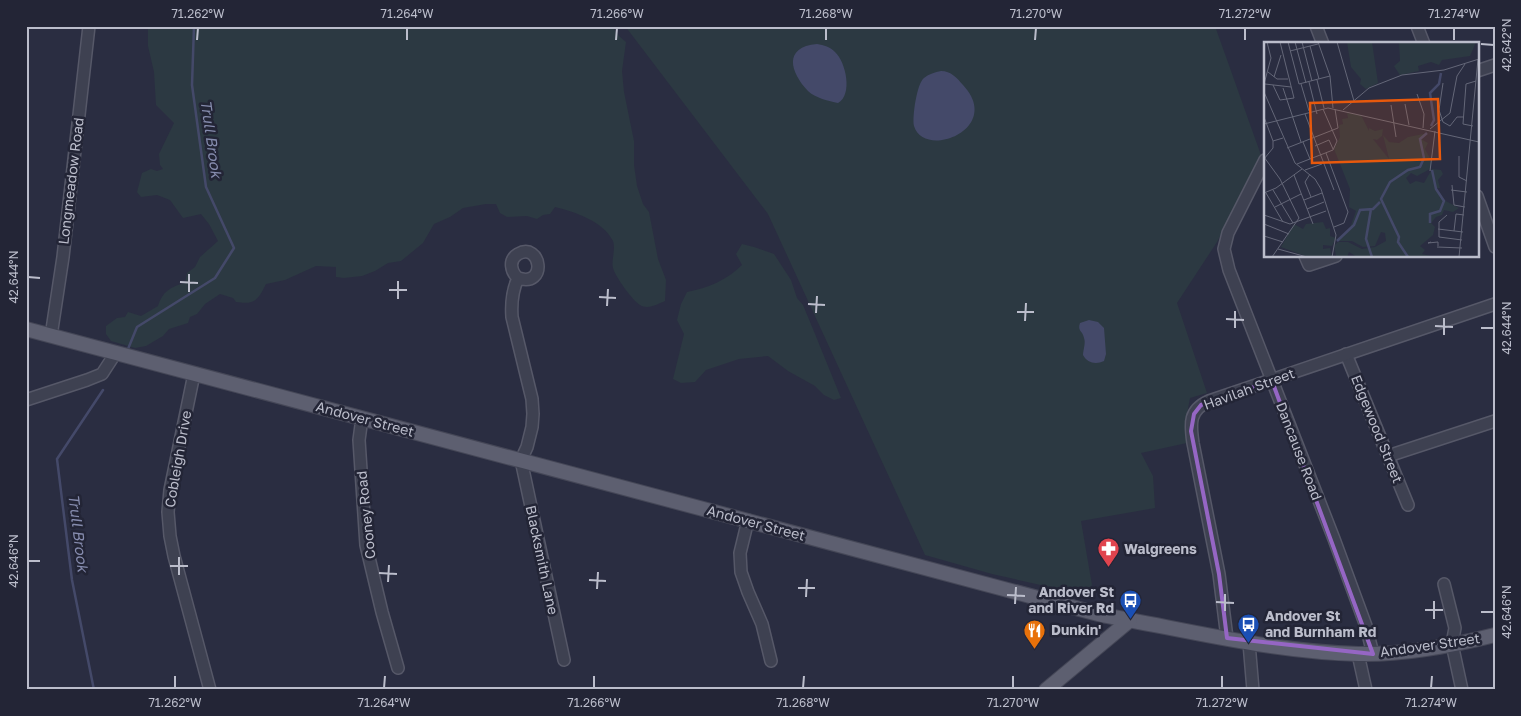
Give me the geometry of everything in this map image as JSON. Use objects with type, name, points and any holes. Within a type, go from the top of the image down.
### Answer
[{"type":"main road","name":"Andover Street","points":[[26,329],[1102,615],[1249,642],[1358,654],[1424,649],[1495,635]]},
{"type":"main road","points":[[1046,690],[1130,620]]},
{"type":"street","name":"Longmeadow Road","points":[[51,336],[64,248],[88,26]]},
{"type":"street","points":[[1316,26],[1322,42]]},
{"type":"street","points":[[1417,26],[1423,42]]},
{"type":"street","points":[[1478,71],[1495,65]]},
{"type":"street","name":"Dancause Road","points":[[1264,162],[1228,233],[1224,249],[1229,270],[1366,626],[1373,654]]},
{"type":"street","points":[[1479,204],[1495,247]]},
{"type":"street","points":[[1307,261],[1324,258]]},
{"type":"street","points":[[518,278],[514,286],[512,298],[512,317],[532,399],[533,414],[527,447],[521,460]]},
{"type":"street","name":"Havilah Street","points":[[1226,638],[1219,574],[1192,443],[1191,427],[1194,414],[1201,404],[1495,304]]},
{"type":"street","points":[[26,400],[102,374],[115,354]]},
{"type":"street","name":"Edgewood Street","points":[[1346,354],[1408,505]]},
{"type":"street","name":"Cobleigh Drive","points":[[194,374],[170,490],[168,512],[174,556],[210,690]]},
{"type":"street","name":"Cooney Road","points":[[362,418],[359,440],[366,545],[398,668]]},
{"type":"street","points":[[1388,456],[1495,421]]},
{"type":"street","name":"Blacksmith Lane","points":[[521,460],[564,660]]},
{"type":"street","points":[[748,520],[740,553],[741,572],[762,624],[770,660]]},
{"type":"street","points":[[1444,584],[1455,628],[1452,644],[1462,690]]},
{"type":"street","points":[[1249,642],[1253,690]]},
{"type":"street","points":[[1358,654],[1366,690]]},
{"type":"highlighted area","points":[[1272,381],[1373,654],[1227,638],[1219,574],[1191,431],[1194,414],[1201,405]]},
{"type":"shaded area","points":[[148,26],[612,26],[626,42],[622,71],[624,92],[634,141],[634,165],[637,186],[643,204],[649,212],[658,259],[666,280],[665,301],[646,307],[640,305],[633,298],[614,272],[613,241],[603,228],[588,218],[555,207],[550,214],[543,215],[537,219],[527,216],[507,217],[500,213],[496,204],[486,204],[463,208],[450,217],[434,224],[423,243],[401,261],[388,263],[362,276],[336,277],[336,267],[316,266],[285,280],[266,284],[258,298],[252,302],[236,302],[233,298],[220,294],[205,304],[197,314],[190,317],[188,323],[169,329],[163,336],[146,346],[135,348],[111,341],[106,334],[106,326],[117,318],[125,317],[128,312],[141,316],[158,306],[168,290],[185,283],[187,273],[195,267],[200,257],[218,241],[201,214],[183,218],[170,200],[157,195],[141,197],[137,192],[142,173],[151,169],[157,171],[163,169],[160,165],[159,154],[174,123],[156,105],[154,72],[148,46]]},
{"type":"shaded area","points":[[625,26],[1215,26],[1262,158],[1217,242],[1177,303],[1207,393],[1190,398],[1185,425],[1187,443],[1141,453],[1153,476],[1155,508],[1081,521],[1092,585],[1085,595],[992,574],[925,555],[768,214]]},
{"type":"shaded area","points":[[742,244],[774,254],[791,280],[841,398],[834,400],[824,395],[815,386],[788,371],[768,356],[739,359],[706,370],[695,382],[681,383],[673,379],[684,334],[677,320],[681,304],[687,292],[717,283],[742,265],[736,254]]},
{"type":"water","points":[[817,44],[827,46],[833,50],[839,57],[845,70],[847,86],[843,99],[838,103],[814,96],[802,84],[794,69],[794,55],[806,46]]},
{"type":"water","points":[[941,71],[956,77],[963,85],[973,101],[974,115],[968,126],[958,135],[945,140],[932,140],[921,136],[914,126],[914,108],[921,81],[928,75]]},
{"type":"water","points":[[1089,320],[1098,322],[1104,328],[1106,354],[1104,361],[1101,362],[1089,361],[1083,355],[1085,340],[1079,326],[1080,323]]},
{"type":"waterway","name":"Trull Brook","points":[[128,349],[137,327],[215,278],[234,248],[206,187],[192,85],[194,26]]},
{"type":"waterway","name":"Trull Brook","points":[[94,690],[72,580],[57,459],[103,390]]},
{"type":"place","name":"Walgreens","points":[[1108,568]]},
{"type":"place","name":"Andover St and River Rd","points":[[1130,619]]},
{"type":"place","name":"Andover St and Burnham Rd","points":[[1249,643]]},
{"type":"place","name":"Dunkin'","points":[[1035,649]]}]
